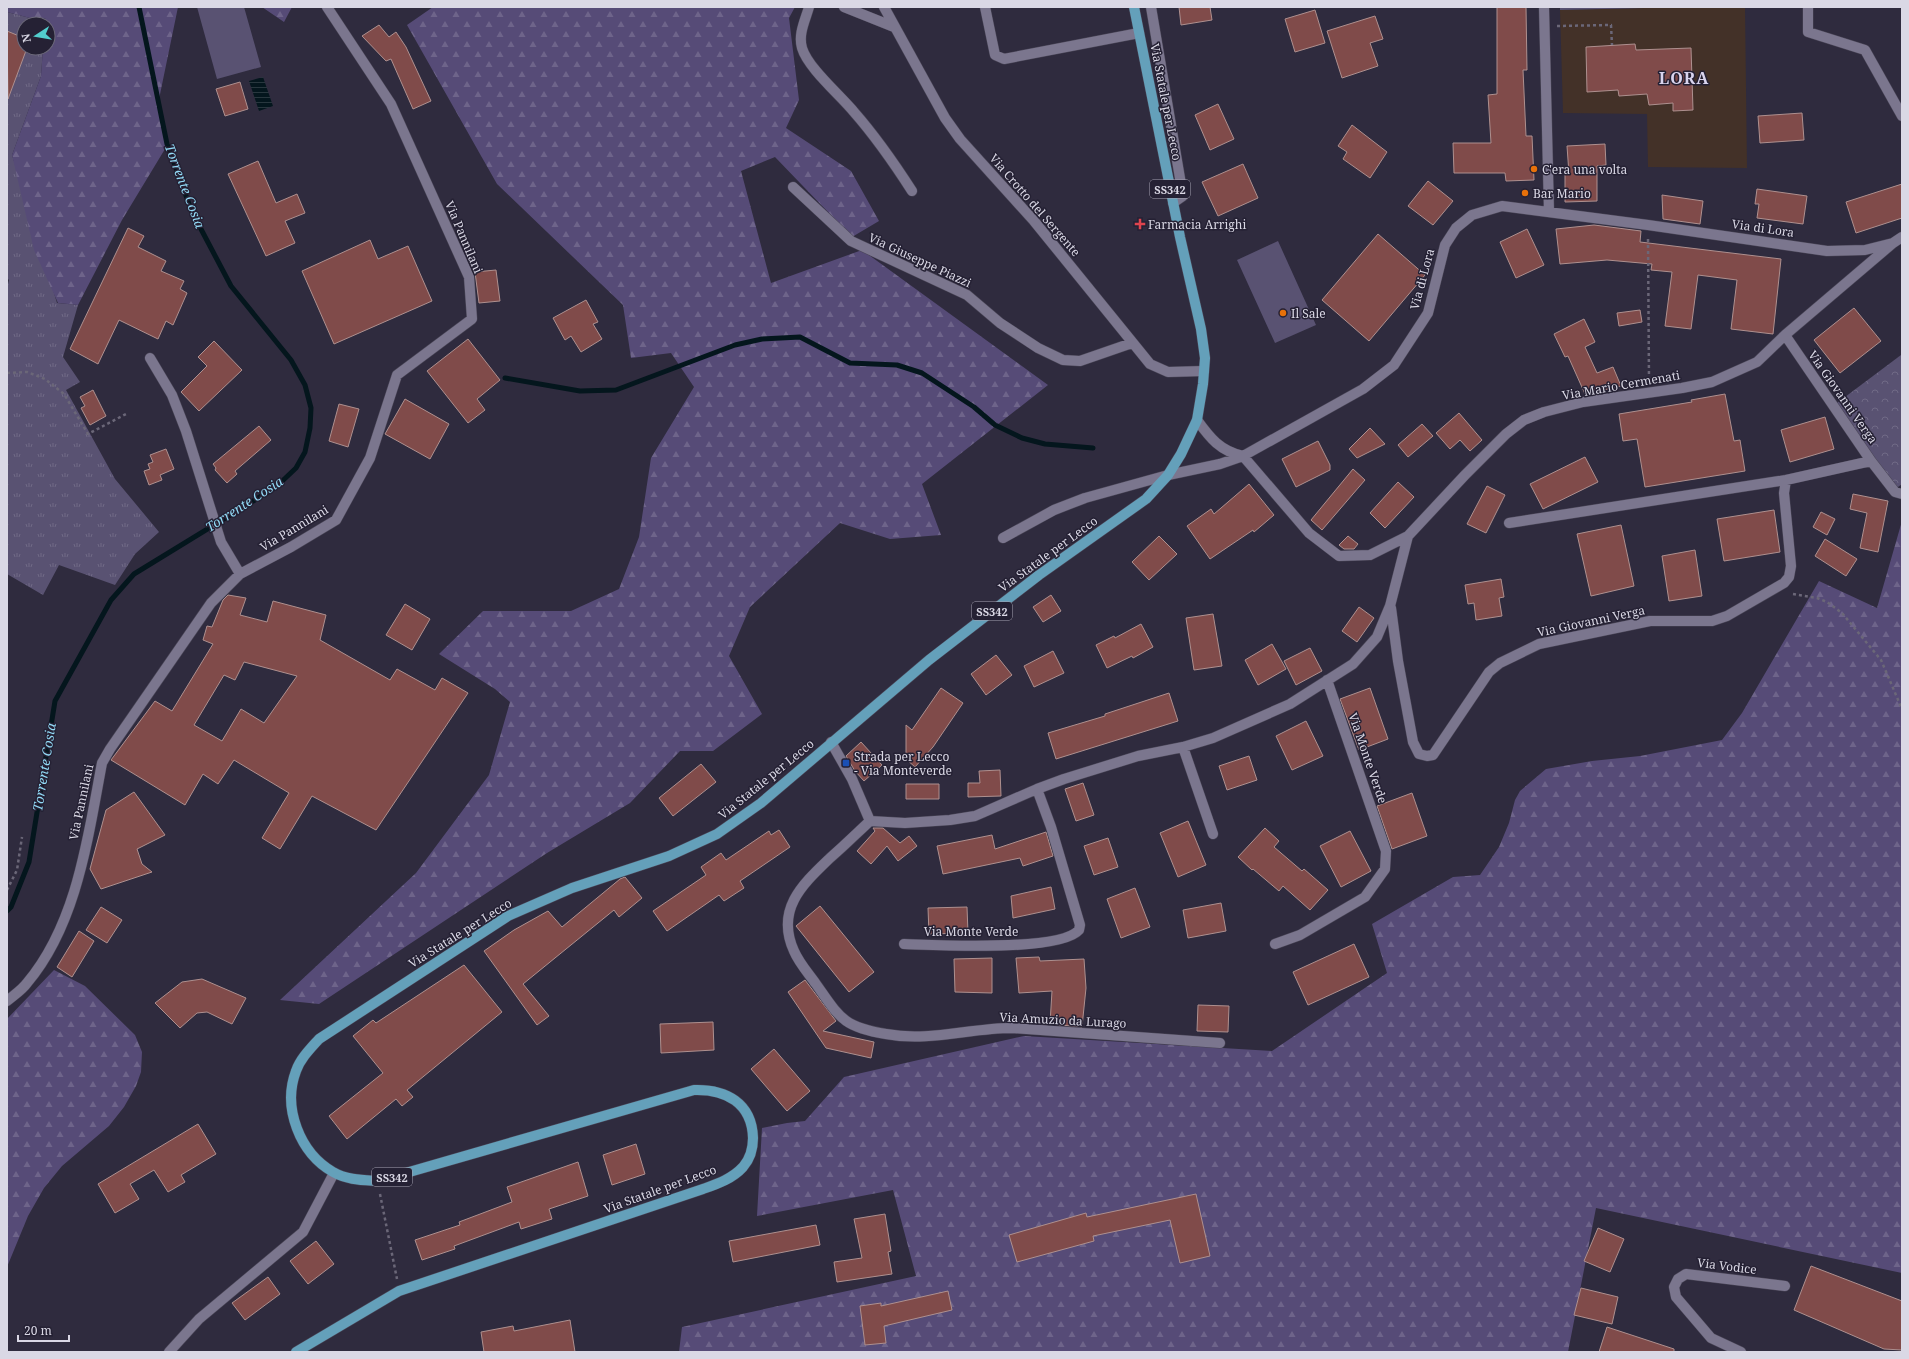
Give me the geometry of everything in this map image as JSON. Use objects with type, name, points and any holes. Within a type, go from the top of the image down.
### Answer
[{"type":"main road","name":"Via Statale per Lecco","points":[[296,1352],[399,1291],[719,1183],[733,1176],[749,1157],[753,1144],[752,1128],[747,1112],[738,1103],[725,1095],[710,1089],[694,1090],[378,1181],[354,1180],[334,1173],[320,1163],[307,1150],[297,1131],[292,1109],[295,1072],[304,1056],[319,1039],[508,916],[572,888],[669,856],[717,834],[761,803],[929,660],[1039,575],[1146,499],[1168,475],[1181,454],[1197,420],[1205,358],[1201,329],[1173,203],[1134,7]]},
{"type":"street","name":"Via Pannilani","points":[[7,1001],[27,984],[46,957],[61,930],[76,890],[102,763],[110,749],[211,603],[240,574],[291,547],[336,520],[370,458],[397,375],[472,319],[469,277],[391,104],[327,7]]},
{"type":"street","points":[[809,7],[800,33],[802,49],[819,74],[854,111],[883,146],[912,191]]},
{"type":"street","points":[[844,7],[894,27]]},
{"type":"street","name":"Via Crotto del Sergente","points":[[884,7],[945,118],[960,139],[1034,221],[1150,364],[1168,372],[1204,371]]},
{"type":"street","points":[[985,7],[995,55],[1004,59],[1139,33]]},
{"type":"street","points":[[1151,7],[1183,196],[1173,203]]},
{"type":"street","points":[[1544,7],[1549,212]]},
{"type":"street","points":[[1808,7],[1808,32],[1865,50],[1902,116]]},
{"type":"street","name":"Via Giuseppe Piazzi","points":[[793,187],[851,241],[967,295],[1000,323],[1038,348],[1063,360],[1080,361],[1132,343]]},
{"type":"street","name":"Via di Lora","points":[[1003,538],[1054,510],[1085,498],[1168,475],[1220,464],[1242,456],[1363,389],[1394,365],[1428,314],[1445,245],[1456,228],[1472,215],[1502,206],[1648,225],[1827,251],[1865,250],[1898,240]]},
{"type":"street","name":"Via Mario Cermenati","points":[[1327,680],[1353,664],[1377,637],[1383,626],[1390,606],[1408,536],[1506,434],[1524,420],[1544,412],[1583,402],[1682,388],[1712,382],[1757,362],[1785,336],[1898,240]]},
{"type":"street","name":"Via Giovanni Verga","points":[[1509,523],[1786,480],[1871,461],[1785,336]]},
{"type":"street","points":[[150,358],[172,395],[207,493],[212,516],[221,542],[240,574]]},
{"type":"street","points":[[1197,420],[1211,439],[1230,453],[1242,456],[1309,533],[1338,556],[1370,555],[1408,536]]},
{"type":"street","points":[[1871,461],[1895,492],[1902,494]]},
{"type":"street","name":"Via Giovanni Verga","points":[[1390,606],[1398,661],[1413,742],[1419,754],[1427,756],[1433,755],[1489,672],[1500,663],[1539,644],[1650,621],[1712,621],[1727,616],[1784,584],[1789,577],[1790,566],[1784,493],[1786,480]]},
{"type":"street","points":[[831,742],[852,778],[870,821],[905,823],[950,820],[975,816],[1037,789],[1138,756],[1182,747],[1219,735],[1290,704],[1327,680]]},
{"type":"street","name":"Via Monte Verde","points":[[1276,944],[1300,935],[1365,897],[1385,869],[1386,851],[1327,680]]},
{"type":"street","points":[[1182,747],[1212,834]]},
{"type":"street","name":"Via Monte Verde","points":[[904,944],[1008,946],[1063,938],[1073,935],[1079,930],[1080,925],[1053,834],[1037,789]]},
{"type":"street","name":"Via Amuzio da Lurago","points":[[870,821],[800,887],[792,904],[789,917],[790,940],[794,953],[836,1012],[847,1023],[860,1029],[906,1037],[931,1037],[1001,1028],[1012,1028],[1220,1043]]},
{"type":"street","points":[[169,1352],[199,1319],[303,1232],[334,1173]]},
{"type":"street","name":"Via Vodice","points":[[1741,1352],[1711,1338],[1676,1297],[1674,1287],[1678,1279],[1686,1274],[1785,1286]]},
{"type":"path","points":[[1544,26],[1611,25],[1612,45]]},
{"type":"path","points":[[1648,225],[1649,392]]},
{"type":"path","points":[[7,373],[27,372],[45,379],[64,394],[88,434],[126,414]]},
{"type":"path","points":[[1772,590],[1817,598],[1827,602],[1842,613],[1881,660],[1902,708]]},
{"type":"path","points":[[7,890],[17,870],[22,837]]},
{"type":"path","points":[[378,1181],[399,1291]]},
{"type":"shaded area","points":[[1745,7],[1747,168],[1648,167],[1647,114],[1563,113],[1560,10]]},
{"type":"green space","points":[[7,7],[178,7],[158,104],[168,144],[122,220],[78,305],[58,303],[34,250],[12,155],[41,76],[42,56],[56,56],[56,16],[22,16],[7,12]]},
{"type":"green space","points":[[197,7],[244,7],[261,67],[217,79]]},
{"type":"green space","points":[[262,7],[292,7],[284,22]]},
{"type":"green space","points":[[433,7],[795,7],[789,18],[799,100],[786,128],[851,171],[879,221],[852,237],[775,157],[741,171],[771,283],[862,250],[1048,385],[922,484],[941,535],[890,539],[840,523],[750,607],[729,656],[762,714],[713,751],[680,751],[630,803],[547,853],[319,1004],[280,1000],[416,873],[489,775],[510,702],[495,689],[439,654],[483,611],[571,611],[619,589],[639,537],[651,458],[694,387],[671,353],[631,358],[623,305],[497,184],[407,25]]},
{"type":"green space","points":[[1560,7],[1686,7],[1560,10]]},
{"type":"green space","points":[[7,12],[22,16],[16,16],[16,56],[42,56],[41,76],[12,155],[57,303],[78,305],[63,357],[80,382],[66,390],[115,479],[159,532],[135,554],[115,585],[59,565],[43,595],[7,574],[7,288],[9,280],[7,278]]},
{"type":"green space","points":[[1278,241],[1316,325],[1275,343],[1237,260]]},
{"type":"green space","points":[[1901,355],[1902,484],[1894,490],[1833,406]]},
{"type":"green space","points":[[1902,521],[1902,1273],[1596,1208],[1568,1352],[679,1352],[682,1327],[916,1276],[893,1190],[757,1216],[762,1128],[805,1121],[844,1077],[1024,1036],[1272,1051],[1387,973],[1372,924],[1453,877],[1480,875],[1499,847],[1509,823],[1515,800],[1520,791],[1546,769],[1592,761],[1640,756],[1722,740],[1742,713],[1819,581],[1877,608]]},
{"type":"green space","points":[[54,970],[85,986],[135,1035],[142,1052],[141,1072],[136,1086],[124,1107],[109,1126],[62,1166],[44,1188],[28,1216],[7,1267],[7,1019]]},
{"type":"water","points":[[263,77],[273,106],[259,111],[249,81]]},
{"type":"building","points":[[1179,7],[1210,7],[1212,20],[1181,25]]},
{"type":"building","points":[[1497,7],[1526,7],[1527,70],[1523,70],[1526,136],[1532,136],[1534,180],[1506,181],[1505,173],[1454,173],[1453,143],[1491,143],[1488,95],[1497,94]]},
{"type":"building","points":[[1315,10],[1325,43],[1295,52],[1285,19]]},
{"type":"building","points":[[1375,16],[1383,39],[1370,43],[1378,66],[1342,78],[1327,31]]},
{"type":"building","points":[[379,25],[389,37],[396,32],[406,47],[431,101],[413,109],[391,59],[386,61],[362,36]]},
{"type":"building","points":[[7,31],[16,35],[16,56],[24,56],[8,99]]},
{"type":"building","points":[[1635,44],[1636,50],[1691,48],[1693,110],[1673,111],[1673,103],[1649,105],[1647,94],[1619,96],[1618,90],[1587,92],[1586,47]]},
{"type":"building","points":[[240,82],[248,109],[225,116],[216,89]]},
{"type":"building","points":[[1218,104],[1234,139],[1210,150],[1195,115]]},
{"type":"building","points":[[1802,113],[1804,140],[1760,143],[1758,116]]},
{"type":"building","points":[[1352,125],[1387,152],[1370,178],[1343,159],[1347,152],[1338,146]]},
{"type":"building","points":[[1605,144],[1606,165],[1597,166],[1597,201],[1565,202],[1565,174],[1569,174],[1567,146]]},
{"type":"building","points":[[258,161],[276,203],[297,194],[305,213],[285,221],[295,243],[266,256],[228,174]]},
{"type":"building","points":[[1243,164],[1258,198],[1218,216],[1202,182]]},
{"type":"building","points":[[1428,181],[1453,201],[1433,225],[1408,206]]},
{"type":"building","points":[[1902,184],[1902,218],[1856,233],[1846,202]]},
{"type":"building","points":[[1757,189],[1807,196],[1803,224],[1757,218],[1759,204],[1755,204]]},
{"type":"building","points":[[1662,195],[1703,201],[1700,224],[1663,219]]},
{"type":"building","points":[[1594,225],[1641,231],[1640,242],[1781,259],[1773,334],[1731,329],[1737,280],[1698,275],[1691,329],[1665,326],[1672,272],[1651,270],[1652,264],[1607,260],[1560,264],[1556,229]]},
{"type":"building","points":[[128,228],[144,236],[138,247],[166,261],[161,271],[184,281],[180,289],[187,293],[173,325],[166,321],[158,339],[119,320],[98,364],[70,349]]},
{"type":"building","points":[[1527,229],[1544,265],[1516,278],[1500,242]]},
{"type":"building","points":[[1378,234],[1425,275],[1369,341],[1322,300]]},
{"type":"building","points":[[370,240],[378,259],[408,246],[432,301],[334,344],[302,271]]},
{"type":"building","points":[[496,270],[500,301],[479,303],[475,272]]},
{"type":"building","points":[[586,300],[598,322],[593,324],[602,339],[581,352],[571,336],[565,340],[553,318]]},
{"type":"building","points":[[1854,308],[1881,341],[1840,373],[1814,340]]},
{"type":"building","points":[[1640,310],[1642,322],[1619,326],[1617,313]]},
{"type":"building","points":[[1584,319],[1595,342],[1585,347],[1597,373],[1613,367],[1621,386],[1585,394],[1568,356],[1565,357],[1554,334]]},
{"type":"building","points":[[468,339],[500,380],[477,399],[485,410],[468,423],[427,371]]},
{"type":"building","points":[[214,341],[242,370],[199,411],[181,392],[207,366],[198,357]]},
{"type":"building","points":[[93,390],[106,416],[90,425],[81,408],[85,406],[80,397]]},
{"type":"building","points":[[1725,394],[1734,441],[1740,440],[1745,471],[1645,487],[1637,439],[1623,441],[1619,414],[1692,402],[1691,400]]},
{"type":"building","points":[[405,399],[449,424],[430,459],[385,434]]},
{"type":"building","points":[[339,404],[359,409],[348,447],[329,441]]},
{"type":"building","points":[[1459,413],[1482,440],[1470,451],[1460,440],[1450,449],[1436,433]]},
{"type":"building","points":[[1825,417],[1834,449],[1790,462],[1781,430]]},
{"type":"building","points":[[1422,424],[1433,436],[1408,457],[1398,445]]},
{"type":"building","points":[[259,426],[271,440],[235,471],[237,474],[227,483],[215,470],[216,468],[213,464]]},
{"type":"building","points":[[1370,428],[1385,444],[1357,458],[1349,449]]},
{"type":"building","points":[[1318,441],[1330,465],[1330,470],[1296,487],[1282,459]]},
{"type":"building","points":[[166,449],[174,469],[160,475],[162,480],[149,485],[144,471],[150,469],[148,464],[153,462],[150,455]]},
{"type":"building","points":[[1585,457],[1598,482],[1543,509],[1530,484]]},
{"type":"building","points":[[1353,469],[1365,480],[1322,530],[1311,520]]},
{"type":"building","points":[[1398,482],[1414,497],[1385,528],[1370,513]]},
{"type":"building","points":[[1249,484],[1274,515],[1254,532],[1253,530],[1210,559],[1187,526],[1211,509],[1214,514]]},
{"type":"building","points":[[1487,486],[1505,495],[1486,533],[1467,524]]},
{"type":"building","points":[[1853,494],[1888,501],[1878,552],[1860,548],[1867,513],[1850,509]]},
{"type":"building","points":[[1774,510],[1780,552],[1724,561],[1717,519]]},
{"type":"building","points":[[1821,512],[1835,519],[1827,535],[1813,527]]},
{"type":"building","points":[[1621,525],[1634,586],[1591,596],[1577,534]]},
{"type":"building","points":[[1159,536],[1177,554],[1149,580],[1132,562]]},
{"type":"building","points":[[1348,536],[1358,544],[1354,549],[1344,549],[1339,545]]},
{"type":"building","points":[[1825,539],[1857,559],[1846,576],[1815,556]]},
{"type":"building","points":[[1695,550],[1702,596],[1669,601],[1662,556]]},
{"type":"building","points":[[1501,579],[1504,597],[1499,598],[1502,616],[1476,620],[1474,603],[1468,604],[1465,585]]},
{"type":"building","points":[[228,595],[246,598],[240,615],[267,622],[273,601],[326,615],[320,640],[390,680],[397,669],[435,690],[442,678],[468,693],[376,830],[312,796],[280,849],[262,838],[289,793],[234,760],[218,784],[203,774],[185,805],[111,760],[155,701],[172,711],[213,644],[203,640],[207,626],[212,627],[223,600]],"holes":[[[244,662],[297,676],[264,723],[241,709],[222,741],[194,725],[224,675],[235,680]]]},
{"type":"building","points":[[1051,595],[1061,611],[1043,622],[1033,607]]},
{"type":"building","points":[[405,604],[430,619],[412,650],[386,635]]},
{"type":"building","points":[[1359,607],[1374,618],[1357,642],[1342,631]]},
{"type":"building","points":[[1213,614],[1222,666],[1194,670],[1186,618]]},
{"type":"building","points":[[1141,624],[1153,647],[1133,658],[1132,656],[1107,668],[1096,645],[1114,636],[1115,638]]},
{"type":"building","points":[[1272,644],[1286,669],[1258,685],[1245,660]]},
{"type":"building","points":[[1310,648],[1322,671],[1296,685],[1284,661]]},
{"type":"building","points":[[1053,651],[1064,673],[1034,687],[1024,666]]},
{"type":"building","points":[[996,655],[1012,675],[986,695],[971,674]]},
{"type":"building","points":[[941,688],[963,703],[933,747],[915,767],[906,759],[906,725],[912,730]]},
{"type":"building","points":[[1370,688],[1388,739],[1359,750],[1340,699]]},
{"type":"building","points":[[1169,693],[1178,721],[1056,759],[1048,733],[1105,716],[1105,714]]},
{"type":"building","points":[[1306,721],[1323,756],[1292,770],[1276,736]]},
{"type":"building","points":[[861,742],[882,765],[864,781],[855,771],[846,756]]},
{"type":"building","points":[[1249,756],[1257,780],[1227,790],[1219,766]]},
{"type":"building","points":[[701,764],[716,782],[673,816],[659,798]]},
{"type":"building","points":[[1000,770],[1001,796],[968,797],[968,783],[980,783],[979,771]]},
{"type":"building","points":[[1083,783],[1094,815],[1076,821],[1065,789]]},
{"type":"building","points":[[906,784],[939,784],[939,799],[906,799]]},
{"type":"building","points":[[134,792],[165,835],[137,849],[142,864],[152,872],[101,889],[90,869],[106,810]]},
{"type":"building","points":[[1412,793],[1427,836],[1392,849],[1377,806]]},
{"type":"building","points":[[1188,821],[1206,865],[1178,877],[1160,833]]},
{"type":"building","points":[[873,828],[883,828],[900,843],[909,836],[917,846],[898,861],[887,846],[871,864],[857,851],[875,831]]},
{"type":"building","points":[[1265,828],[1279,841],[1274,847],[1302,871],[1304,869],[1328,890],[1310,910],[1283,886],[1279,891],[1238,857]]},
{"type":"building","points":[[779,830],[790,847],[740,881],[744,888],[724,901],[719,895],[667,931],[653,911],[706,875],[701,867],[721,853],[726,860],[769,831],[771,835]]},
{"type":"building","points":[[1350,831],[1371,871],[1341,887],[1320,846]]},
{"type":"building","points":[[1046,832],[1053,856],[1023,866],[1020,858],[943,874],[937,846],[992,835],[995,849]]},
{"type":"building","points":[[1108,838],[1118,867],[1094,875],[1084,846]]},
{"type":"building","points":[[625,877],[642,898],[619,917],[614,910],[523,984],[549,1016],[537,1025],[484,951],[514,930],[548,911],[562,927],[620,879]]},
{"type":"building","points":[[1051,887],[1055,909],[1013,918],[1011,896]]},
{"type":"building","points":[[1135,888],[1150,927],[1121,938],[1107,899]]},
{"type":"building","points":[[1221,903],[1226,931],[1188,938],[1183,910]]},
{"type":"building","points":[[820,906],[874,972],[849,992],[796,926]]},
{"type":"building","points":[[101,907],[122,920],[107,943],[86,930]]},
{"type":"building","points":[[967,907],[968,933],[929,934],[928,908]]},
{"type":"building","points":[[79,931],[94,941],[72,977],[57,967]]},
{"type":"building","points":[[1354,944],[1369,977],[1308,1005],[1293,972]]},
{"type":"building","points":[[1039,957],[1040,961],[1084,959],[1086,988],[1082,1027],[1050,1024],[1052,991],[1019,993],[1016,958]]},
{"type":"building","points":[[992,958],[992,993],[955,992],[954,959]]},
{"type":"building","points":[[464,965],[502,1012],[407,1090],[413,1097],[402,1106],[396,1099],[347,1139],[329,1116],[383,1073],[353,1036],[373,1020],[376,1023]]},
{"type":"building","points":[[202,979],[246,998],[232,1024],[207,1012],[197,1013],[180,1028],[155,1003],[182,982]]},
{"type":"building","points":[[805,980],[836,1021],[823,1031],[874,1042],[871,1058],[826,1048],[788,992]]},
{"type":"building","points":[[1198,1005],[1229,1006],[1228,1032],[1197,1031]]},
{"type":"building","points":[[713,1022],[714,1050],[661,1053],[660,1024]]},
{"type":"building","points":[[774,1049],[810,1091],[787,1111],[751,1069]]},
{"type":"building","points":[[198,1124],[216,1154],[181,1175],[185,1182],[168,1192],[154,1170],[130,1184],[139,1199],[115,1213],[98,1184]]},
{"type":"building","points":[[636,1144],[645,1174],[612,1185],[603,1155]]},
{"type":"building","points":[[578,1162],[588,1196],[549,1209],[552,1219],[521,1229],[519,1222],[454,1246],[455,1249],[422,1260],[415,1240],[460,1225],[459,1222],[512,1202],[507,1187]]},
{"type":"building","points":[[1196,1194],[1210,1256],[1180,1263],[1170,1220],[1093,1236],[1094,1241],[1017,1262],[1009,1235],[1086,1213],[1087,1217]]},
{"type":"building","points":[[885,1214],[891,1251],[888,1252],[892,1274],[837,1282],[834,1262],[862,1258],[854,1219]]},
{"type":"building","points":[[816,1225],[820,1245],[733,1262],[729,1241]]},
{"type":"building","points":[[1598,1228],[1624,1239],[1610,1272],[1584,1261]]},
{"type":"building","points":[[316,1241],[334,1264],[308,1284],[290,1261]]},
{"type":"building","points":[[1811,1266],[1902,1301],[1902,1350],[1884,1349],[1794,1310]]},
{"type":"building","points":[[268,1277],[280,1294],[245,1320],[232,1303]]},
{"type":"building","points":[[1581,1288],[1618,1297],[1612,1324],[1574,1315]]},
{"type":"building","points":[[948,1291],[952,1310],[884,1326],[886,1343],[865,1345],[860,1306],[881,1303],[881,1306]]},
{"type":"building","points":[[570,1320],[575,1352],[484,1352],[481,1332],[513,1326],[514,1331]]},
{"type":"building","points":[[1607,1327],[1674,1349],[1674,1352],[1599,1352]]},
{"type":"waterway","name":"Torrente Cosia","points":[[7,911],[11,907],[29,862],[55,701],[111,600],[134,574],[276,487],[296,468],[305,452],[310,428],[311,408],[305,385],[291,360],[231,286],[192,212],[167,144],[139,7]]},
{"type":"waterway","points":[[505,378],[580,391],[616,390],[735,345],[762,339],[800,337],[850,363],[897,365],[922,373],[974,407],[995,425],[1022,438],[1045,444],[1093,448]]},
{"type":"place","name":"C'era una volta","points":[[1534,169]]},
{"type":"place","name":"Bar Mario","points":[[1525,193]]},
{"type":"place","name":"Farmacia Arrighi","points":[[1140,224]]},
{"type":"place","name":"Il Sale","points":[[1283,313]]},
{"type":"place","name":"Strada per Lecco - Via Monteverde","points":[[846,763]]},
{"type":"district","name":"LORA","points":[[1684,78]]}]
